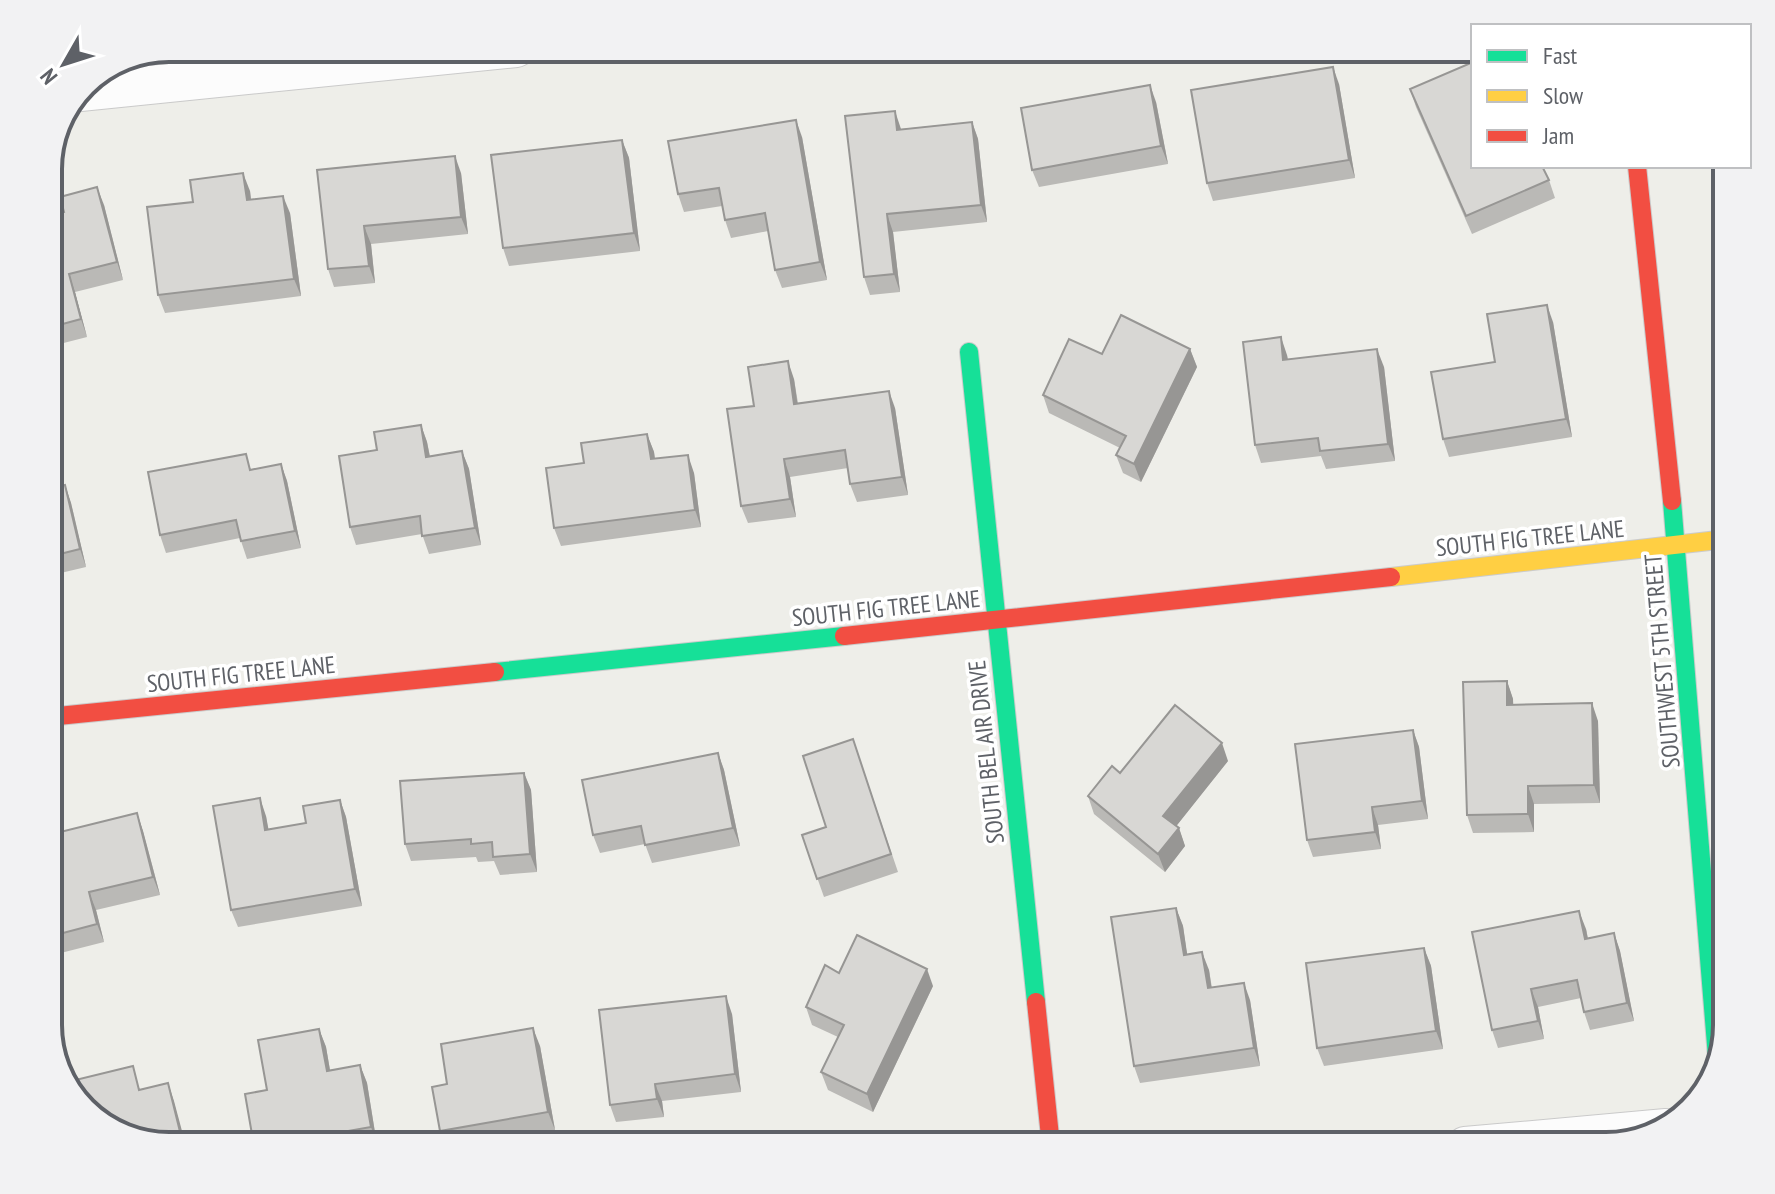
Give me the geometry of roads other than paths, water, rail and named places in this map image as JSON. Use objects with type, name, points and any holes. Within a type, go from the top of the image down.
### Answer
[{"type":"street","points":[[104,90],[377,62]]},
{"type":"street","name":"SOUTHWEST 5TH STREET","points":[[1637,168],[1677,546],[1713,1006]]},
{"type":"street","name":"SOUTH BEL AIR DRIVE","points":[[969,352],[1050,1132]]},
{"type":"street","name":"SOUTH FIG TREE LANE","points":[[62,716],[996,621],[1713,541]]}]
